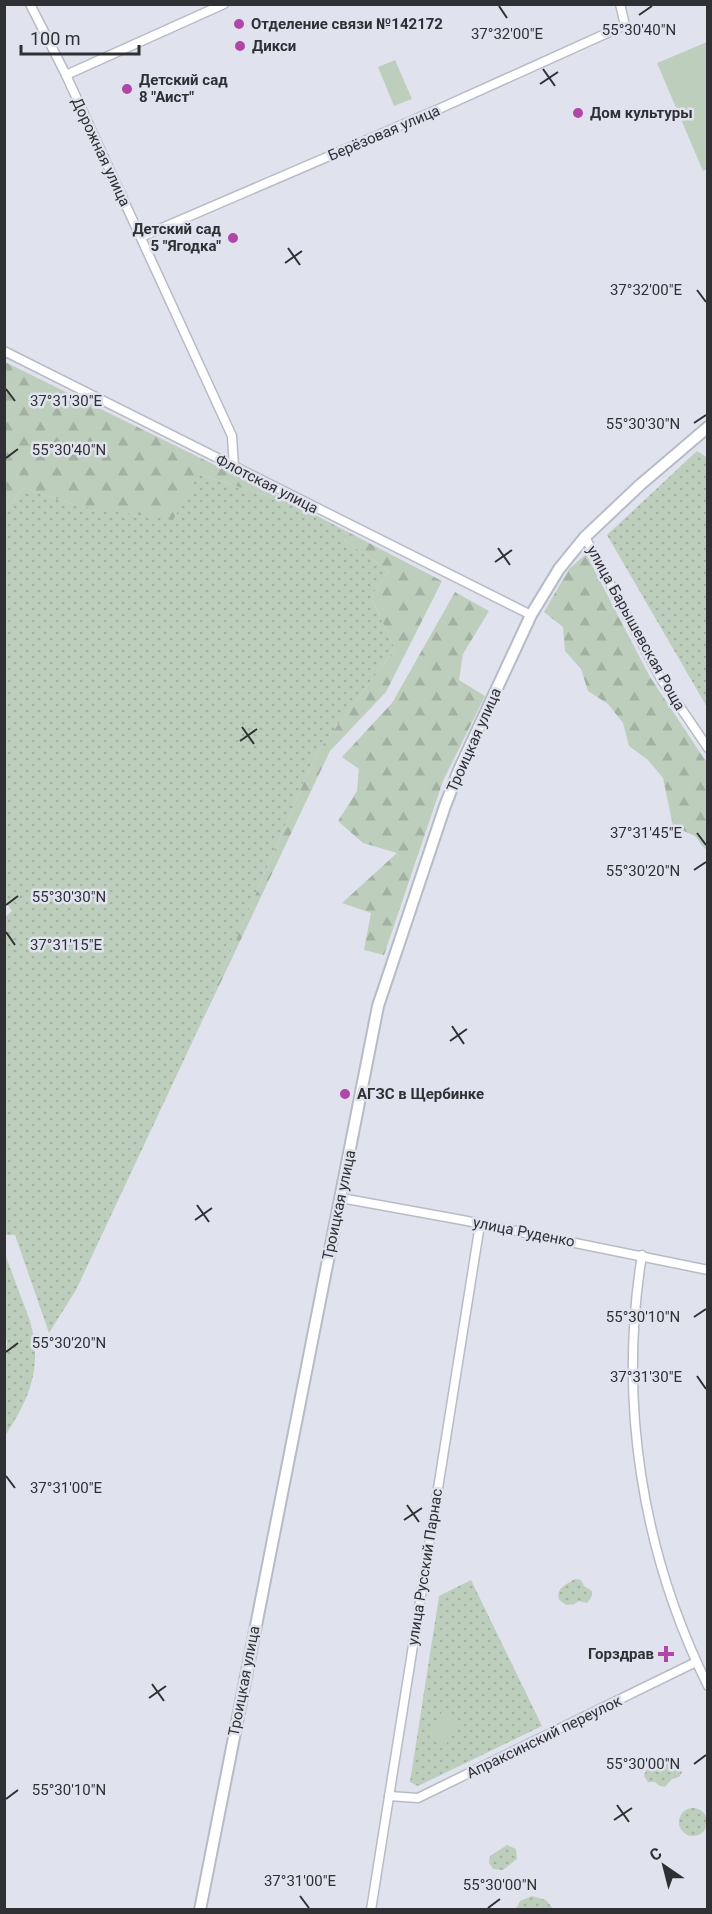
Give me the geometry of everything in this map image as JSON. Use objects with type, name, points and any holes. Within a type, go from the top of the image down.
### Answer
[{"type":"street","name":"Дорожная улица","points":[[30,4],[66,75],[231,436],[234,467]]},
{"type":"street","points":[[66,75],[224,4]]},
{"type":"street","name":"Берёзовая улица","points":[[141,237],[441,108],[625,25],[620,4]]},
{"type":"street","name":"Флотская улица","points":[[4,351],[531,615]]},
{"type":"street","name":"Троицкая улица","points":[[201,1910],[378,1006],[445,806],[459,770],[531,615],[559,569],[585,537],[640,485],[708,427]]},
{"type":"street","name":"улица Барышевская Роща","points":[[585,537],[661,679],[708,748]]},
{"type":"street","name":"улица Руденко","points":[[340,1198],[642,1255],[708,1270]]},
{"type":"street","name":"улица Русский Парнас","points":[[371,1910],[480,1224]]},
{"type":"street","points":[[642,1255],[633,1361],[639,1463],[650,1527],[661,1570],[696,1662],[708,1686]]},
{"type":"street","name":"Апраксинский переулок","points":[[389,1796],[418,1798],[696,1662]]},
{"type":"green space","points":[[707,42],[708,169],[703,171],[657,63]]},
{"type":"green space","points":[[395,60],[412,99],[394,106],[378,67]]},
{"type":"green space","points":[[5,362],[300,507],[199,474],[173,520],[78,506],[24,488],[7,508],[5,520]]},
{"type":"green space","points":[[697,451],[708,458],[707,707],[607,535]]},
{"type":"green space","points":[[199,474],[300,507],[346,531],[344,540],[389,571],[371,597],[395,649],[316,754],[189,1049],[76,1290],[49,1333],[15,1235],[5,1235],[4,918],[12,911],[5,901],[4,520],[7,508],[24,488],[78,506]]},
{"type":"green space","points":[[346,531],[442,581],[386,692],[330,751],[189,1049],[316,754],[395,649],[371,597],[389,571],[344,540]]},
{"type":"green space","points":[[586,554],[650,677],[707,763],[707,851],[695,836],[673,826],[663,778],[648,760],[629,746],[623,723],[608,704],[588,691],[581,669],[565,651],[563,627],[544,612],[569,569]]},
{"type":"green space","points":[[455,592],[489,611],[463,654],[459,680],[485,696],[443,781],[384,955],[364,950],[371,913],[342,903],[397,853],[363,843],[338,821],[357,791],[359,769],[342,757],[392,703]]},
{"type":"green space","points":[[5,1254],[30,1321],[35,1353],[32,1381],[27,1395],[5,1436],[4,1368],[7,1343],[4,1324]]},
{"type":"green space","points":[[575,1579],[581,1580],[584,1586],[592,1591],[592,1596],[587,1603],[578,1601],[575,1604],[566,1605],[559,1600],[559,1592]]},
{"type":"green space","points":[[471,1580],[542,1726],[418,1786],[410,1782],[439,1596]]},
{"type":"green space","points":[[442,1711],[458,1718],[446,1745],[429,1737]]},
{"type":"green space","points":[[660,1758],[679,1767],[682,1772],[665,1787],[655,1782],[648,1782],[644,1776],[650,1766]]},
{"type":"green space","points":[[693,1808],[703,1812],[707,1822],[703,1832],[693,1836],[683,1832],[679,1822],[683,1812]]},
{"type":"green space","points":[[507,1845],[516,1849],[517,1859],[503,1870],[493,1869],[489,1863],[490,1856]]},
{"type":"green space","points":[[532,1896],[546,1900],[553,1909],[516,1909],[520,1901]]},
{"type":"place","name":"Отделение связи №142172","points":[[239,24]]},
{"type":"place","name":"Дикси","points":[[240,46]]},
{"type":"place","name":"Детский сад 8 \"Аист\"","points":[[127,89]]},
{"type":"place","name":"Дом культуры","points":[[578,113]]},
{"type":"place","name":"Детский сад 5 \"Ягодка\"","points":[[233,238]]},
{"type":"place","name":"АГЗС в Щербинке","points":[[345,1094]]},
{"type":"place","name":"Горздрав","points":[[666,1654]]}]
